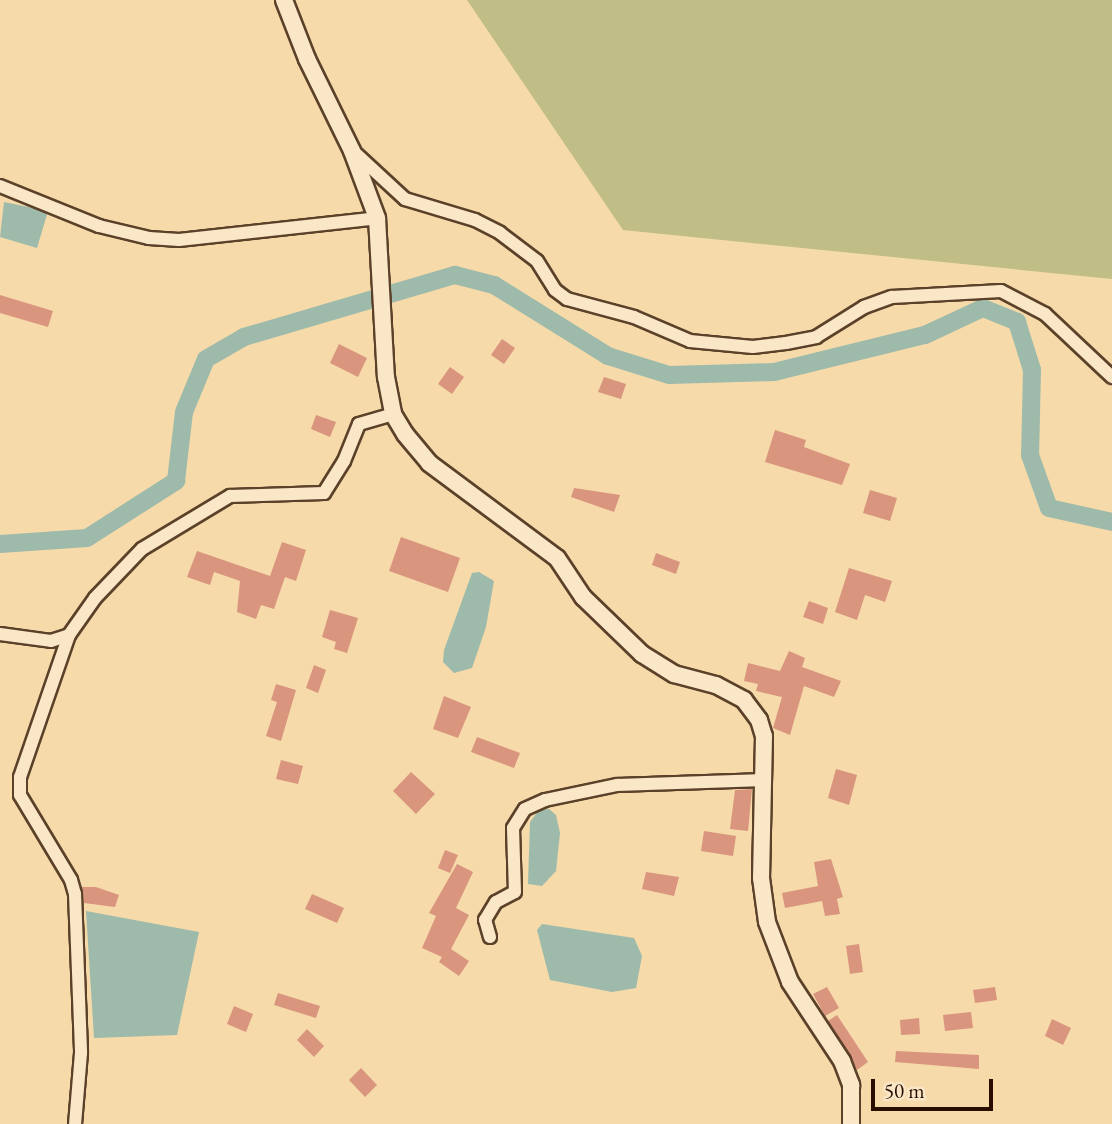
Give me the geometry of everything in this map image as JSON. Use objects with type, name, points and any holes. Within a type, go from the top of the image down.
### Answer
[{"type":"street","points":[[284,0],[307,59],[352,150],[377,218],[386,377],[393,414],[429,463],[557,558],[583,597],[642,654],[674,674],[716,685],[744,700],[759,720],[764,736],[761,877],[766,922],[790,982],[842,1061],[851,1085],[851,1124]]},
{"type":"street","points":[[352,150],[405,199],[475,220],[500,233],[537,261],[555,290],[567,299],[634,317],[690,341],[752,347],[786,343],[816,337],[864,307],[892,297],[1002,291],[1045,314],[1112,377]]},
{"type":"street","points":[[0,186],[99,226],[159,239],[377,218]]},
{"type":"street","points":[[75,1124],[81,1053],[75,894],[20,795],[20,777],[69,635],[95,598],[142,550],[230,496],[324,494],[344,461],[359,424],[393,414]]},
{"type":"street","points":[[0,634],[51,641],[69,635]]},
{"type":"street","points":[[490,937],[485,920],[496,902],[515,892],[513,828],[525,809],[545,800],[617,785],[765,780]]},
{"type":"shaded area","points":[[467,0],[1112,0],[1112,279],[623,230]]},
{"type":"shaded area","points":[[4,202],[48,211],[37,248],[0,237]]},
{"type":"shaded area","points":[[479,572],[494,581],[486,627],[472,668],[454,673],[443,662],[444,650],[472,573]]},
{"type":"shaded area","points":[[549,809],[556,815],[560,833],[556,871],[542,886],[528,884],[530,822],[539,810]]},
{"type":"shaded area","points":[[86,911],[199,932],[177,1035],[94,1038]]},
{"type":"shaded area","points":[[542,924],[634,938],[642,956],[636,988],[612,992],[550,980],[537,930]]},
{"type":"building","points":[[0,295],[53,311],[48,327],[0,313]]},
{"type":"building","points":[[502,339],[515,348],[504,364],[491,355]]},
{"type":"building","points":[[339,344],[367,358],[358,377],[330,363]]},
{"type":"building","points":[[450,367],[464,377],[452,394],[438,384]]},
{"type":"building","points":[[604,377],[626,384],[621,399],[598,392]]},
{"type":"building","points":[[316,415],[336,422],[330,437],[311,429]]},
{"type":"building","points":[[775,430],[806,440],[804,447],[850,464],[842,485],[765,462]]},
{"type":"building","points":[[574,488],[620,495],[614,512],[571,497]]},
{"type":"building","points":[[870,490],[897,498],[890,521],[863,513]]},
{"type":"building","points":[[401,537],[460,558],[448,592],[389,571]]},
{"type":"building","points":[[282,542],[306,550],[296,581],[285,577],[274,609],[261,605],[256,619],[237,612],[240,581],[214,572],[210,585],[187,577],[197,551],[270,576]]},
{"type":"building","points":[[656,553],[680,562],[676,574],[652,565]]},
{"type":"building","points":[[849,568],[892,581],[885,602],[865,595],[857,620],[835,612]]},
{"type":"building","points":[[809,601],[828,608],[823,624],[803,617]]},
{"type":"building","points":[[330,610],[358,618],[347,653],[334,649],[336,642],[322,637]]},
{"type":"building","points":[[789,651],[805,658],[802,667],[841,681],[834,697],[804,686],[790,735],[773,728],[782,697],[756,691],[758,684],[744,681],[748,663],[780,671]]},
{"type":"building","points":[[314,665],[326,670],[318,693],[306,688]]},
{"type":"building","points":[[276,684],[296,690],[281,741],[266,736],[277,702],[271,700]]},
{"type":"building","points":[[444,696],[471,707],[458,738],[433,729]]},
{"type":"building","points":[[477,737],[520,753],[514,768],[471,752]]},
{"type":"building","points":[[281,760],[303,766],[298,784],[276,779]]},
{"type":"building","points":[[836,769],[857,775],[849,805],[828,798]]},
{"type":"building","points":[[411,772],[435,794],[416,814],[393,791]]},
{"type":"building","points":[[752,789],[748,831],[730,829],[735,790]]},
{"type":"building","points":[[704,831],[736,836],[733,856],[701,851]]},
{"type":"building","points":[[445,850],[458,855],[450,873],[438,868]]},
{"type":"building","points":[[831,859],[843,897],[837,899],[840,914],[825,916],[822,901],[785,908],[782,893],[818,886],[814,862]]},
{"type":"building","points":[[457,864],[473,872],[456,908],[469,915],[451,949],[469,961],[459,976],[439,962],[442,957],[422,948],[436,916],[429,913]]},
{"type":"building","points":[[646,872],[679,877],[674,896],[642,889]]},
{"type":"building","points":[[82,887],[96,887],[119,895],[115,907],[84,903]]},
{"type":"building","points":[[312,894],[344,908],[337,923],[305,909]]},
{"type":"building","points":[[859,944],[863,972],[850,974],[846,946]]},
{"type":"building","points":[[827,987],[839,1008],[825,1016],[813,994]]},
{"type":"building","points":[[995,987],[997,1000],[975,1003],[973,990]]},
{"type":"building","points":[[278,993],[320,1006],[316,1018],[274,1005]]},
{"type":"building","points":[[234,1006],[253,1014],[246,1032],[227,1024]]},
{"type":"building","points":[[971,1012],[973,1028],[945,1031],[943,1015]]},
{"type":"building","points":[[837,1015],[868,1062],[857,1070],[828,1021]]},
{"type":"building","points":[[919,1018],[920,1034],[901,1035],[900,1020]]},
{"type":"building","points":[[1052,1019],[1071,1028],[1063,1045],[1045,1036]]},
{"type":"building","points":[[307,1029],[324,1046],[314,1057],[297,1040]]},
{"type":"building","points":[[896,1051],[979,1055],[979,1069],[895,1062]]},
{"type":"building","points":[[361,1068],[377,1085],[365,1097],[349,1080]]},
{"type":"waterway","points":[[0,544],[87,538],[176,481],[184,412],[206,359],[244,337],[455,275],[494,285],[608,356],[669,375],[774,372],[925,335],[983,308],[1017,322],[1032,370],[1030,455],[1049,508],[1112,522]]}]
